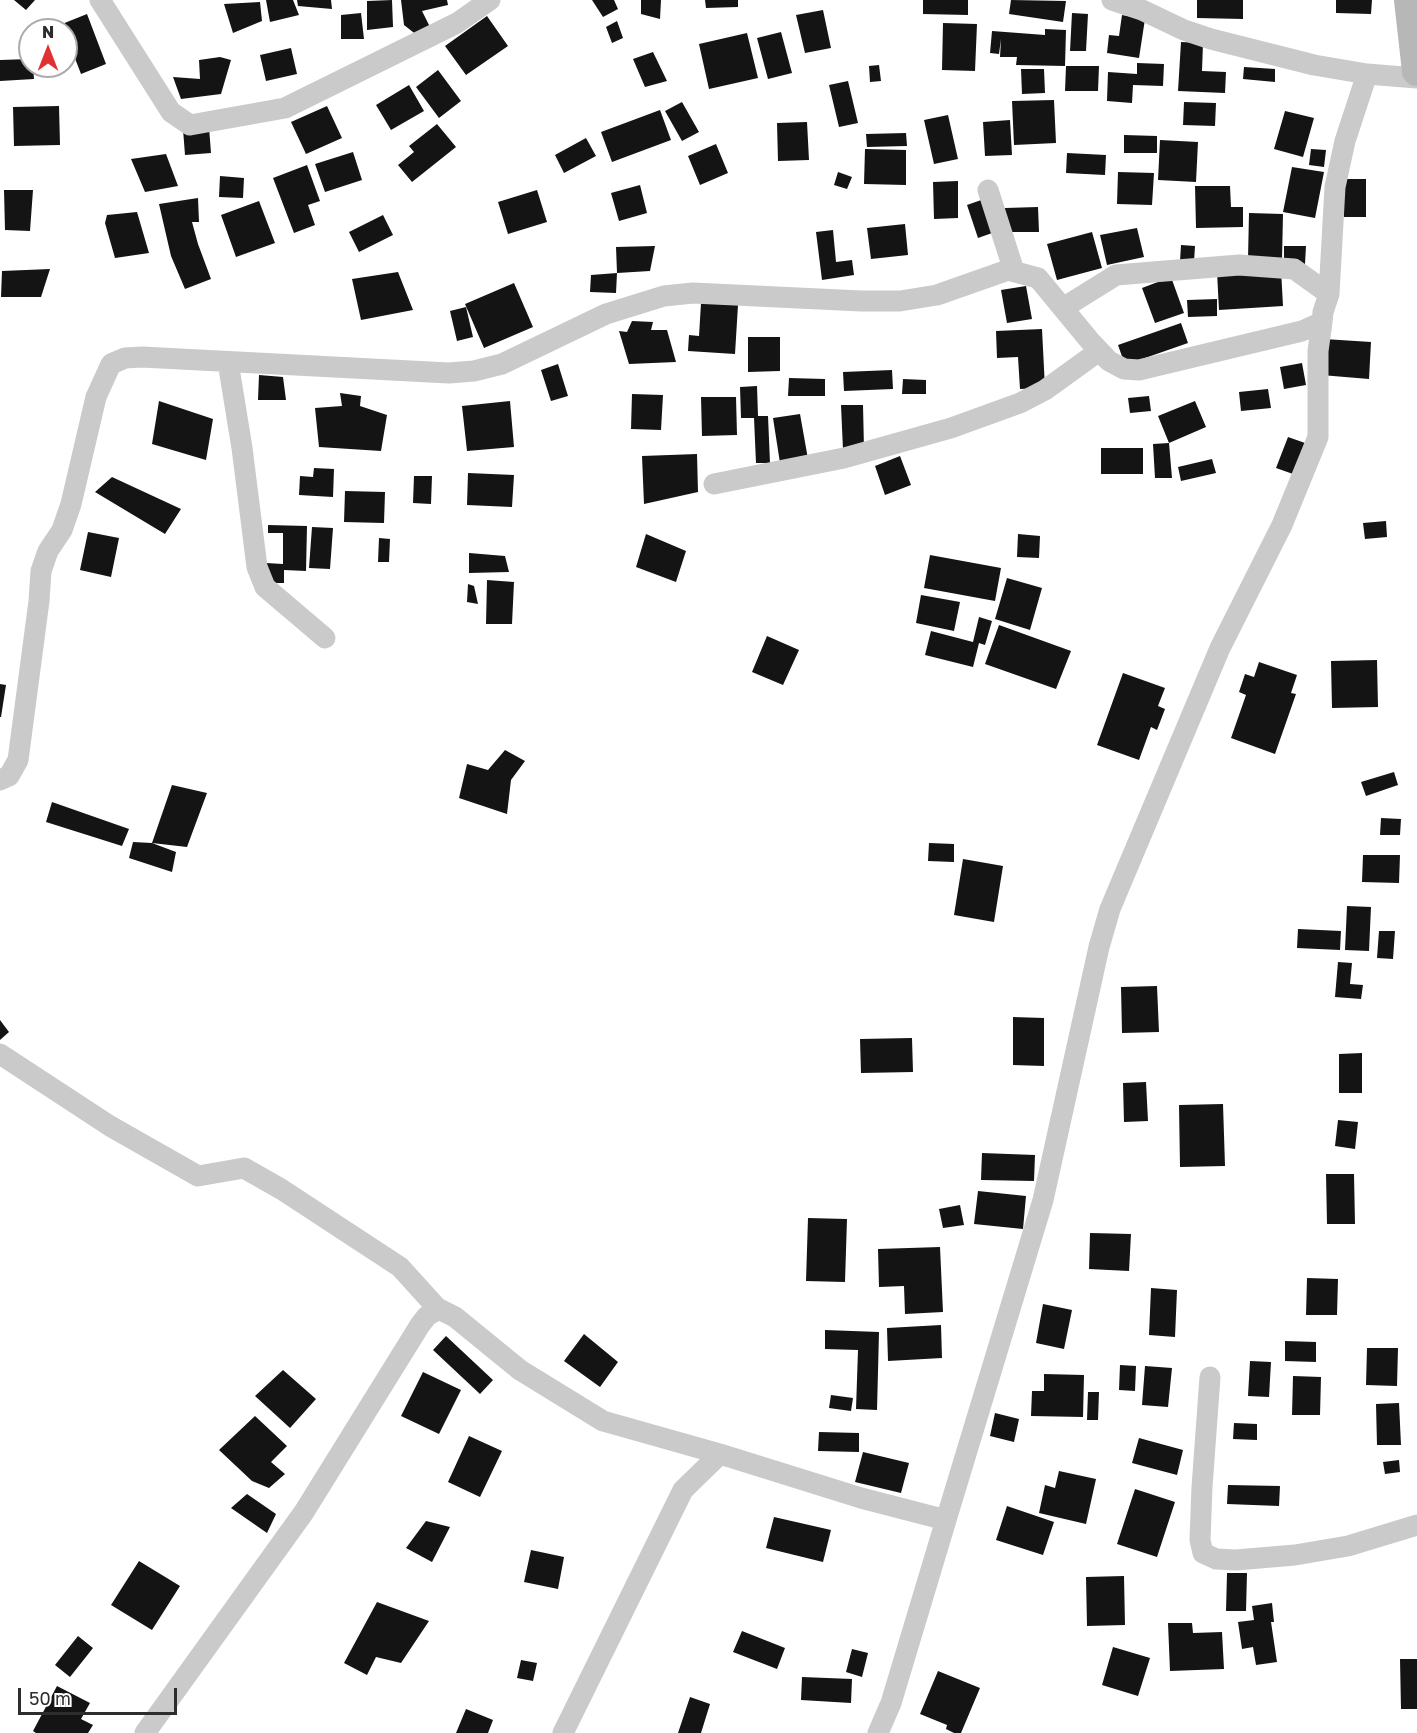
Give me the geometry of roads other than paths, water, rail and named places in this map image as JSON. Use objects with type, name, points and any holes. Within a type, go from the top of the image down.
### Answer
[{"type":"street","points":[[99,0],[171,112],[190,125],[285,108],[458,23],[490,0]]},
{"type":"street","points":[[1112,0],[1211,39],[1314,65],[1367,74],[1417,78]]},
{"type":"street","points":[[1409,0],[1417,71]]},
{"type":"street","points":[[878,1733],[891,1703],[1043,1200],[1099,947],[1110,909],[1215,658],[1282,525],[1318,437],[1318,351],[1323,312],[1329,294],[1335,187],[1345,141],[1367,74]]},
{"type":"street","points":[[988,190],[1014,271]]},
{"type":"street","points":[[1063,308],[1116,275],[1239,266],[1294,269],[1329,294]]},
{"type":"street","points":[[0,780],[9,776],[18,760],[41,572],[48,551],[62,530],[71,504],[96,397],[111,364],[125,358],[449,373],[474,371],[502,364],[606,314],[664,296],[693,293],[861,302],[900,301],[937,295],[1008,270],[1038,278],[1099,351],[1109,361],[1124,369],[1139,370],[1302,332],[1322,322]]},
{"type":"street","points":[[714,484],[844,458],[951,428],[1020,404],[1046,390],[1099,351]]},
{"type":"street","points":[[228,362],[242,448],[257,567],[265,587],[325,638]]},
{"type":"street","points":[[0,1053],[110,1126],[198,1176],[244,1168],[281,1189],[400,1267],[439,1310],[455,1317],[520,1370],[603,1421],[720,1454],[861,1498],[946,1520]]},
{"type":"street","points":[[146,1733],[304,1512],[420,1325],[427,1316],[439,1310]]},
{"type":"street","points":[[1210,1377],[1202,1487],[1200,1540],[1203,1553],[1216,1559],[1236,1560],[1295,1556],[1348,1546],[1417,1525]]},
{"type":"street","points":[[563,1733],[684,1490],[720,1454]]}]
